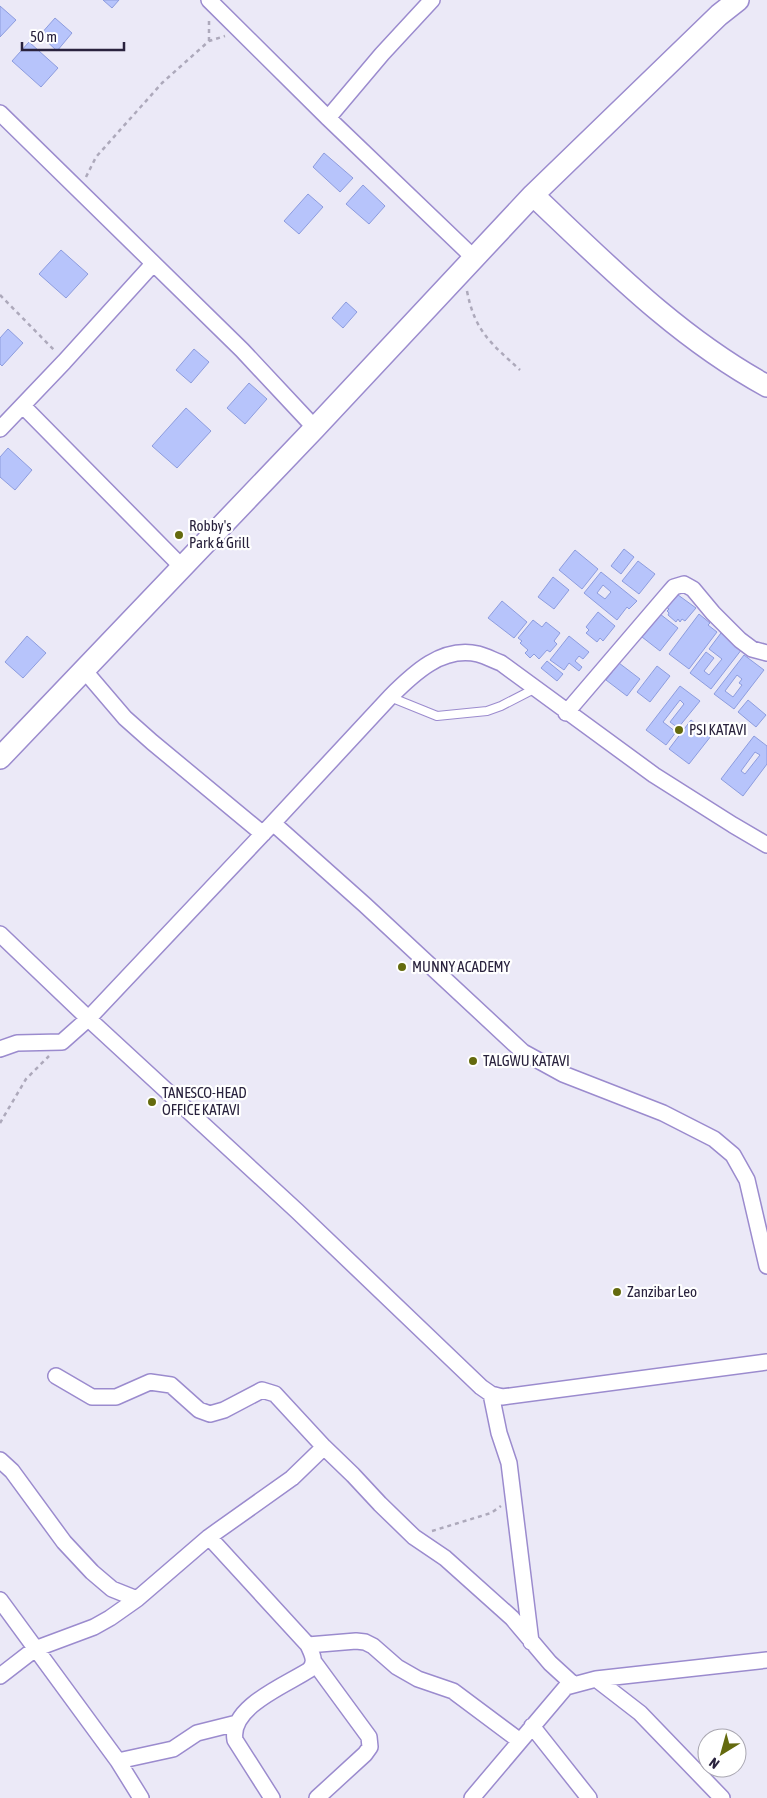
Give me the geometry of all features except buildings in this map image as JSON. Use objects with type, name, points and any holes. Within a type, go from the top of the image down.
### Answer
[{"type":"street","points":[[209,0],[328,118],[468,262]]},
{"type":"street","points":[[328,118],[382,54],[432,0]]},
{"type":"street","points":[[0,758],[315,428],[468,262],[533,195],[721,8],[738,0]]},
{"type":"street","points":[[0,113],[242,350],[315,428]]},
{"type":"street","points":[[533,195],[616,274],[667,318],[732,365],[767,386]]},
{"type":"street","points":[[0,429],[153,264]]},
{"type":"street","points":[[23,406],[182,567]]},
{"type":"street","points":[[566,712],[667,594],[674,587],[684,584],[693,589],[713,613],[740,640],[752,649],[767,653]]},
{"type":"street","points":[[0,1049],[17,1043],[62,1042],[88,1018],[390,697],[436,658],[452,653],[479,654],[500,663],[654,775],[767,845]]},
{"type":"street","points":[[84,670],[125,718],[152,742],[268,828],[365,905],[523,1052],[563,1074],[663,1112],[714,1139],[733,1155],[747,1180],[767,1266]]},
{"type":"street","points":[[0,934],[88,1018],[298,1211],[481,1387],[491,1394],[502,1397],[767,1362]]},
{"type":"street","points":[[56,1376],[92,1397],[116,1397],[150,1382],[171,1385],[199,1410],[210,1414],[224,1410],[262,1390],[275,1394],[324,1447],[414,1537],[445,1558],[512,1618],[550,1663],[573,1684]]},
{"type":"street","points":[[491,1394],[499,1433],[509,1463],[531,1642]]},
{"type":"street","points":[[0,1676],[35,1649],[94,1628],[137,1599],[209,1537],[292,1478],[324,1447]]},
{"type":"street","points":[[0,1460],[12,1471],[64,1542],[92,1572],[112,1589],[137,1599]]},
{"type":"street","points":[[209,1537],[308,1645],[314,1662],[369,1738],[370,1747],[365,1754],[317,1798]]},
{"type":"street","points":[[0,1600],[118,1761],[141,1798]]},
{"type":"street","points":[[308,1645],[356,1641],[374,1646],[397,1667],[418,1678],[453,1690],[520,1741]]},
{"type":"street","points":[[472,1798],[559,1692],[566,1686],[596,1679],[767,1660]]},
{"type":"street","points":[[272,1798],[235,1740],[234,1733],[237,1723],[248,1707],[309,1670],[314,1662]]},
{"type":"street","points":[[596,1679],[640,1713],[722,1798]]},
{"type":"street","points":[[118,1761],[173,1749],[197,1733],[237,1723]]},
{"type":"street","points":[[532,1726],[588,1798]]},
{"type":"lane","points":[[390,697],[438,716],[487,711],[536,688]]},
{"type":"path","points":[[80,192],[96,157],[162,83],[209,41],[218,37],[245,36]]},
{"type":"path","points":[[468,262],[471,308],[476,322],[482,333],[520,370]]},
{"type":"path","points":[[0,295],[64,362]]},
{"type":"path","points":[[0,1122],[26,1079],[62,1042]]},
{"type":"path","points":[[414,1537],[491,1513],[504,1502],[512,1491]]},
{"type":"place","name":"Robby's Park & Grill","points":[[179,535]]},
{"type":"place","name":"PSI KATAVI","points":[[679,730]]},
{"type":"place","name":"MUNNY ACADEMY","points":[[402,967]]},
{"type":"place","name":"TALGWU KATAVI","points":[[473,1061]]},
{"type":"place","name":"TANESCO-HEAD OFFICE KATAVI","points":[[152,1102]]},
{"type":"place","name":"Zanzibar Leo","points":[[617,1292]]}]
